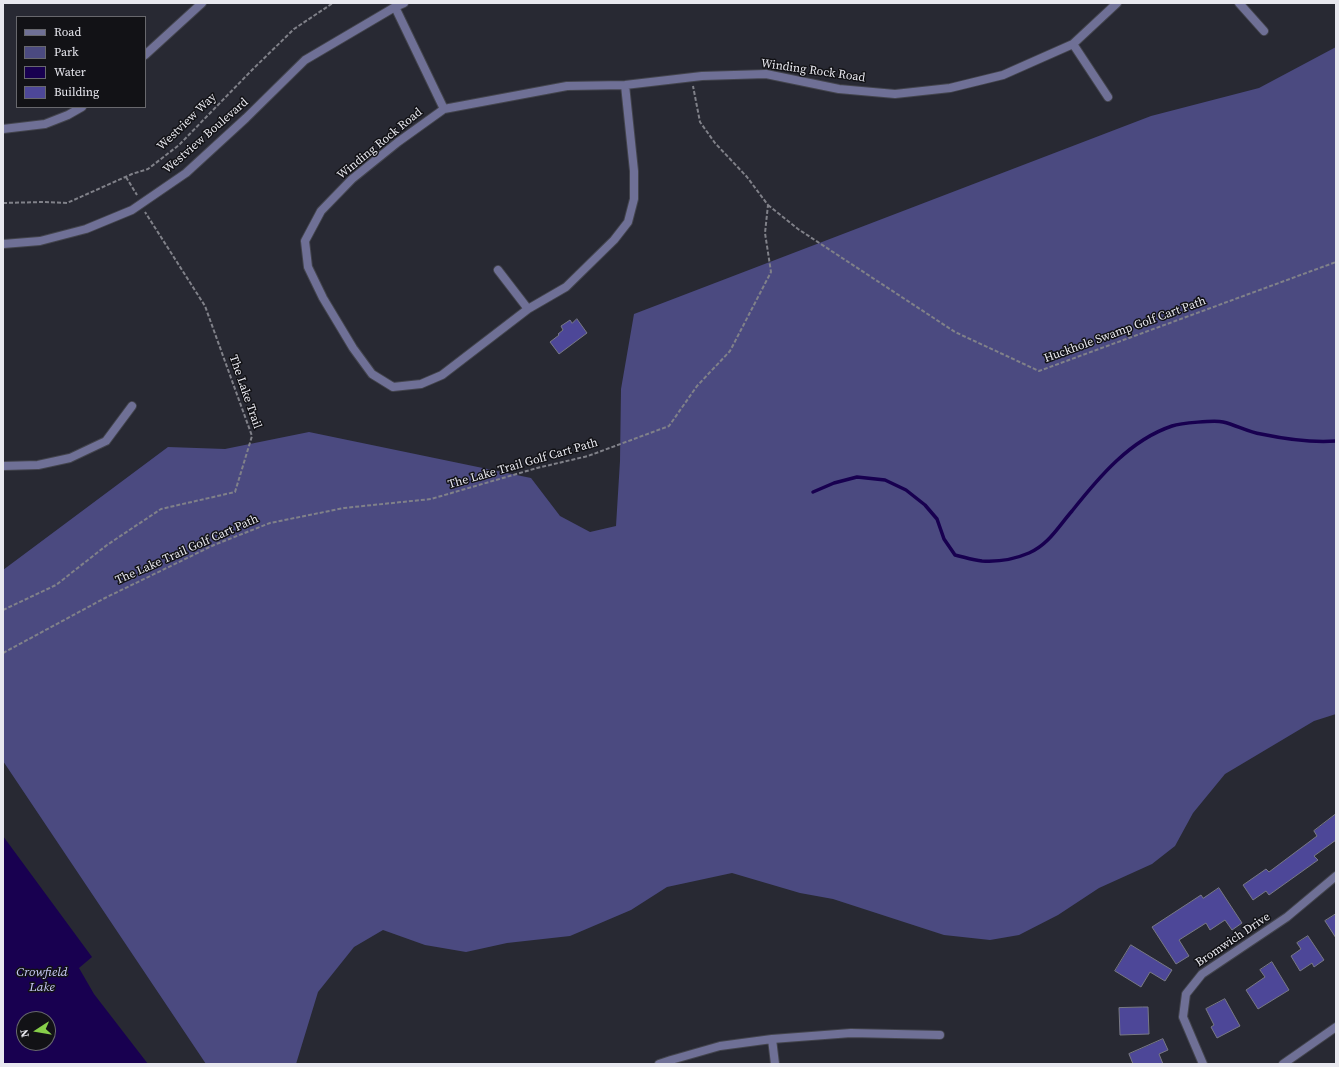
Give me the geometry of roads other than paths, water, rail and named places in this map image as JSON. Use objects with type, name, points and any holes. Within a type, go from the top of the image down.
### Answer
[{"type":"street","points":[[146,54],[202,3]]},
{"type":"street","name":"Westview Boulevard","points":[[3,244],[40,241],[86,228],[132,210],[186,173],[246,118],[305,60],[404,3]]},
{"type":"street","name":"Winding Rock Road","points":[[625,85],[634,171],[634,199],[628,222],[614,240],[566,287],[528,309],[442,375],[421,384],[393,387],[372,374],[362,361],[323,298],[308,267],[305,241],[321,211],[352,179],[398,142],[444,109],[567,86],[625,85],[691,77],[766,74],[839,89],[895,94],[950,88],[1002,75],[1073,44],[1117,3]]},
{"type":"street","points":[[1239,3],[1264,31]]},
{"type":"street","points":[[395,7],[444,109]]},
{"type":"street","points":[[1073,44],[1108,97]]},
{"type":"street","points":[[3,129],[45,124],[68,115],[80,108]]},
{"type":"street","points":[[498,270],[528,309]]},
{"type":"street","points":[[3,466],[38,465],[70,458],[106,440],[132,406]]},
{"type":"street","name":"Bromwich Drive","points":[[1203,1064],[1183,1017],[1186,994],[1202,974],[1287,917],[1336,876]]},
{"type":"street","points":[[1283,1064],[1336,1027]]},
{"type":"street","points":[[659,1064],[720,1046],[772,1039],[851,1033],[940,1035]]},
{"type":"street","points":[[772,1039],[775,1064]]},
{"type":"water","name":"Crowfield Lake","points":[[3,836],[92,957],[79,968],[94,994],[148,1064],[3,1064]]},
{"type":"waterway","points":[[813,492],[834,483],[857,477],[885,480],[906,490],[925,505],[937,519],[944,539],[955,555],[982,561],[1000,560],[1024,555],[1042,545],[1053,535],[1093,485],[1116,461],[1142,440],[1172,426],[1198,422],[1219,421],[1256,433],[1279,437],[1308,441],[1336,441]]}]
